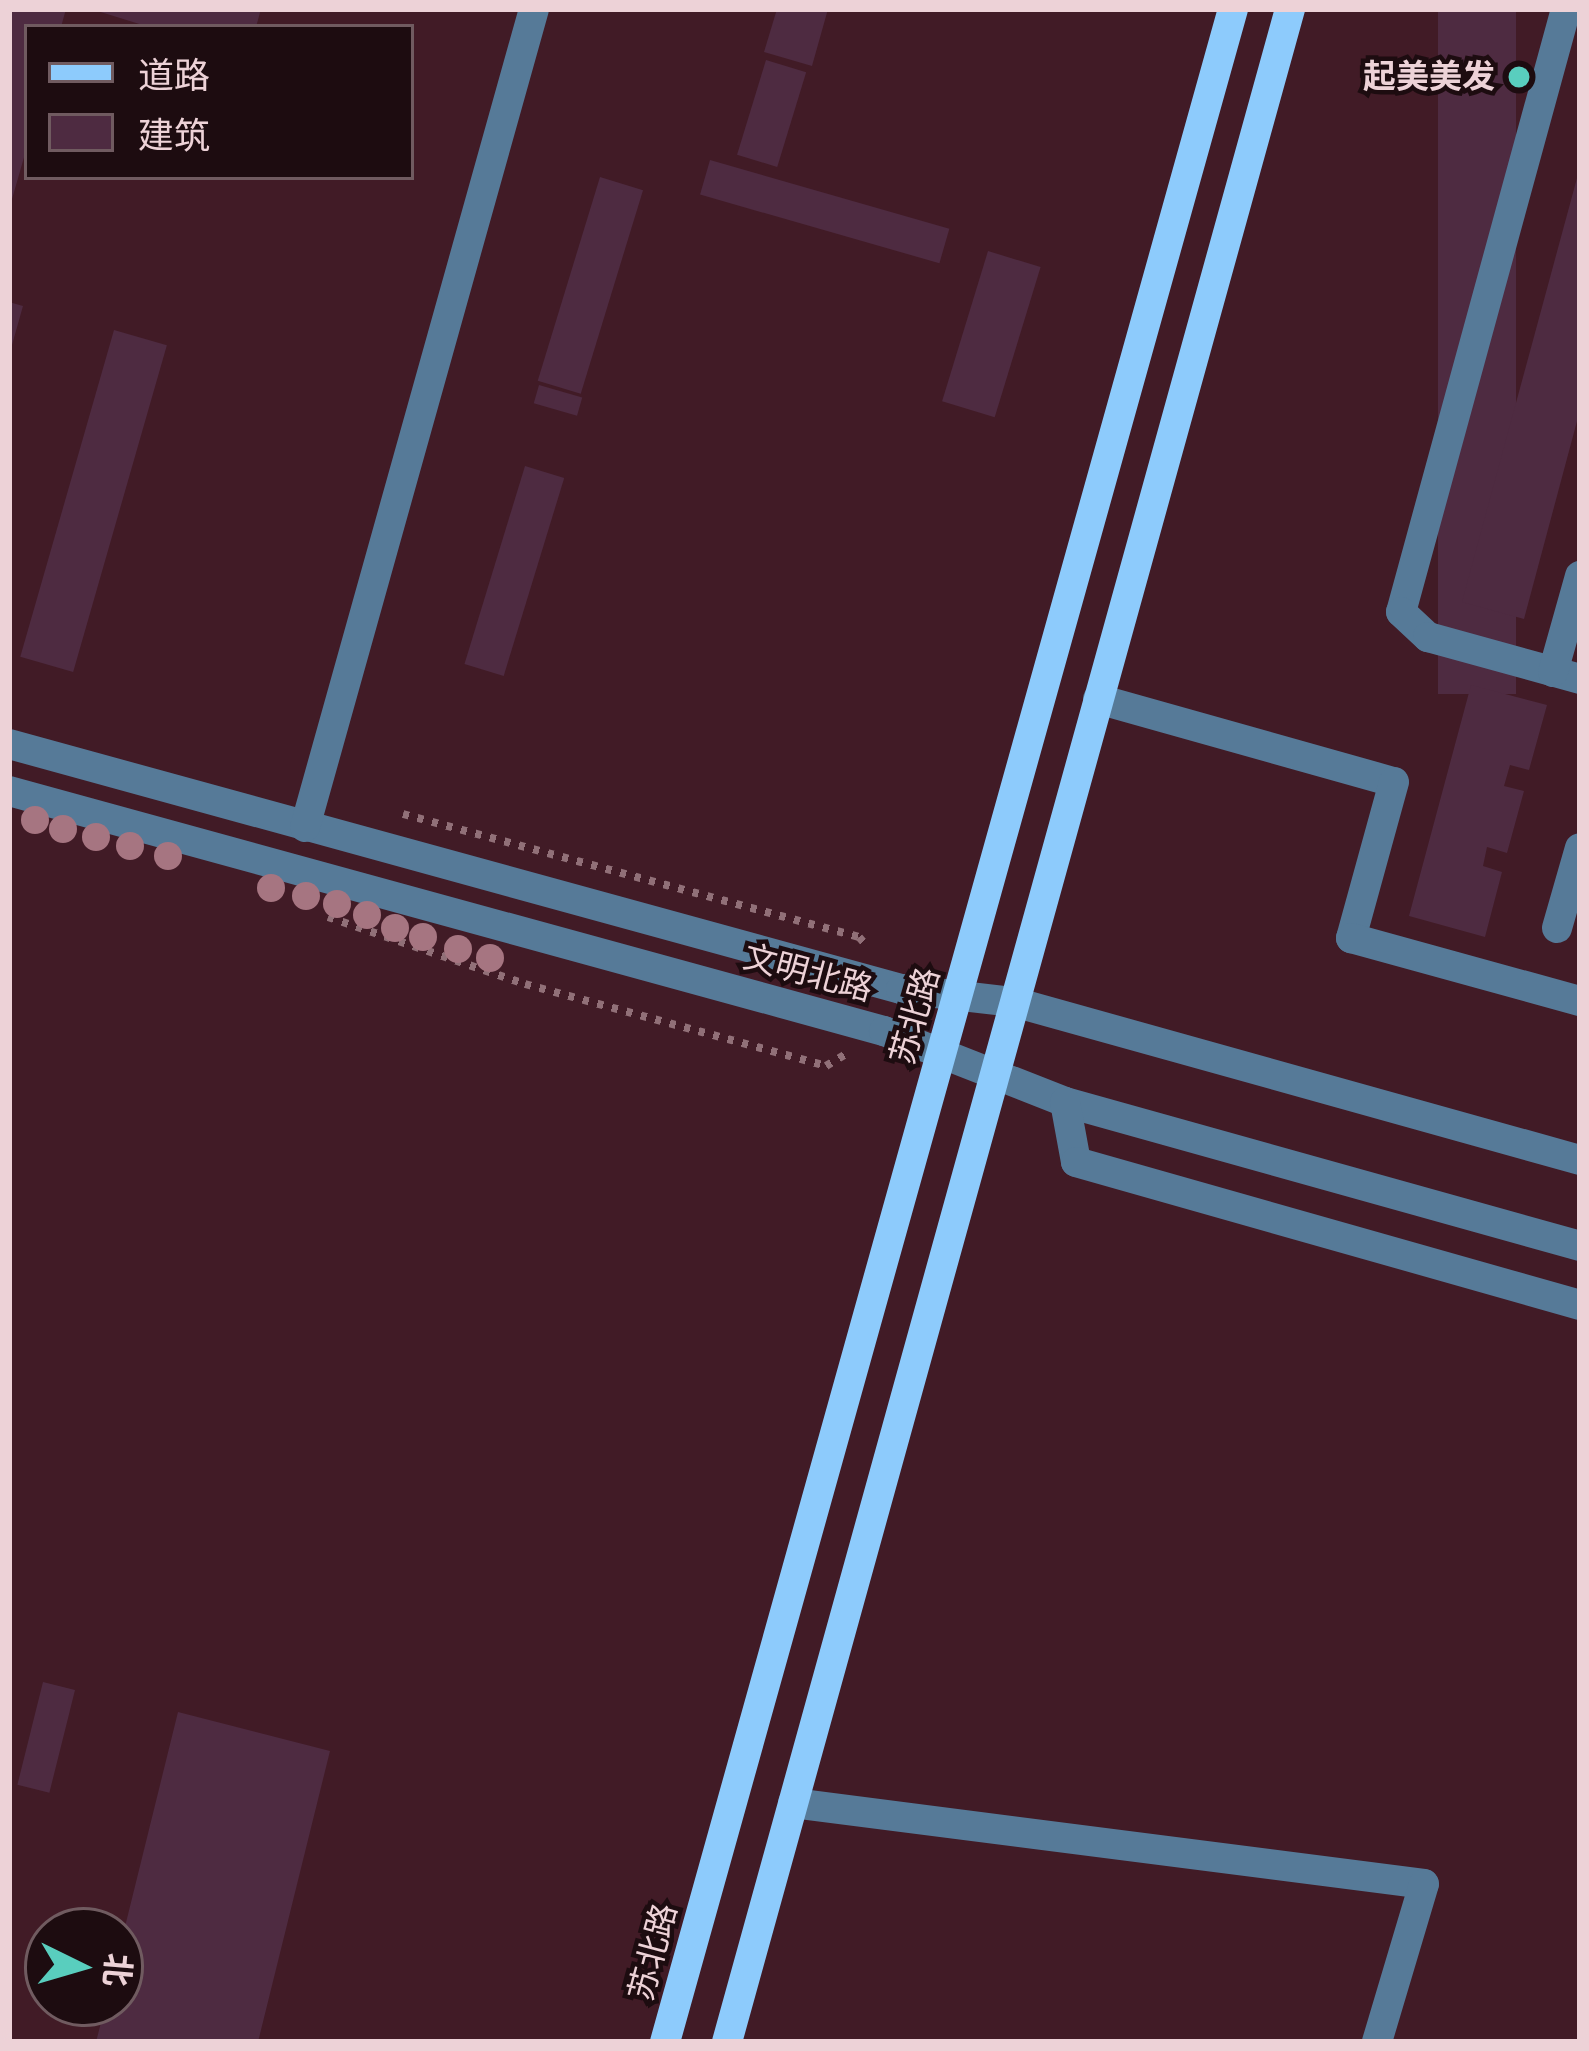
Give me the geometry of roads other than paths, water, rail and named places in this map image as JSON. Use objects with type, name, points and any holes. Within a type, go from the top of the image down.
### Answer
[{"type":"main road","name":"苏北路","points":[[665,2042],[1233,9]]},
{"type":"main road","points":[[727,2042],[1290,9]]},
{"type":"street","points":[[305,827],[534,9]]},
{"type":"street","points":[[1566,9],[1401,612],[1428,637],[1566,676],[1580,576]]},
{"type":"street","points":[[1098,699],[1394,782],[1351,938],[1580,1001]]},
{"type":"street","name":"文明北路","points":[[9,744],[901,989],[1014,1002],[1580,1160]]},
{"type":"street","name":"文明北路","points":[[9,791],[884,1031],[1065,1102],[1580,1246]]},
{"type":"street","points":[[1557,928],[1580,848]]},
{"type":"street","points":[[1065,1102],[1076,1162],[1580,1305]]},
{"type":"street","points":[[793,1803],[1424,1884],[1377,2042]]},
{"type":"place","name":"起美美发","points":[[1519,77]]}]
